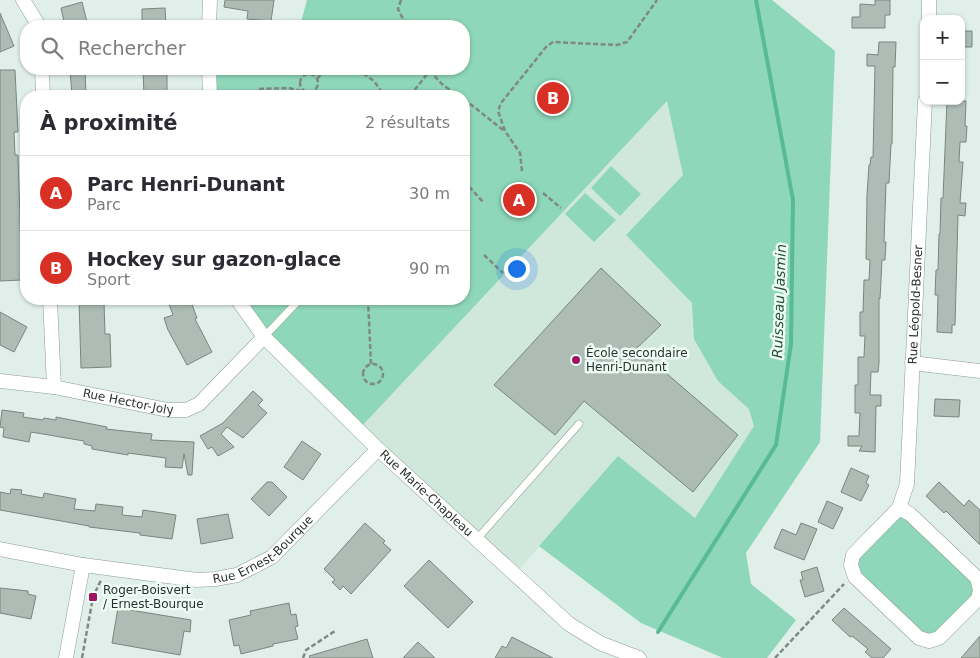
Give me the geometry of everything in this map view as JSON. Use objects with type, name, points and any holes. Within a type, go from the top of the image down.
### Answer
[{"type":"street","points":[[23,0],[35,20]]},
{"type":"street","points":[[209,20],[210,0]]},
{"type":"street","points":[[929,15],[930,0]]},
{"type":"street","points":[[42,75],[43,90]]},
{"type":"street","points":[[210,75],[210,90]]},
{"type":"street","name":"Rue Léopold-Besner","points":[[899,508],[910,514],[977,578],[980,590],[978,599],[939,638],[929,641],[919,638],[854,576],[851,565],[853,555],[899,508],[907,484],[925,105]]},
{"type":"street","points":[[50,305],[54,387]]},
{"type":"street","name":"Rue Marie-Chapleau","points":[[241,305],[264,337],[378,449],[569,624],[600,643],[639,658]]},
{"type":"street","name":"Rue Hector-Joly","points":[[0,381],[54,387],[168,410],[186,410],[199,404],[264,337]]},
{"type":"street","points":[[912,363],[980,371]]},
{"type":"street","name":"Rue Ernest-Bourque","points":[[0,549],[83,565],[197,580],[237,575],[272,557],[378,449]]},
{"type":"street","points":[[66,658],[83,565]]},
{"type":"lane","points":[[264,337],[294,305]]},
{"type":"lane","points":[[477,539],[578,424]]},
{"type":"path","points":[[401,0],[398,9],[404,20]]},
{"type":"path","points":[[522,171],[520,153],[505,131],[498,111],[501,103],[546,47],[553,42],[562,41],[617,46],[627,42],[657,0]]},
{"type":"path","points":[[304,90],[300,80],[308,75]]},
{"type":"path","points":[[312,75],[317,79],[318,84],[317,89],[315,90]]},
{"type":"path","points":[[317,79],[321,75]]},
{"type":"path","points":[[366,75],[374,81],[380,90]]},
{"type":"path","points":[[415,90],[427,75]]},
{"type":"path","points":[[434,75],[452,90]]},
{"type":"path","points":[[259,89],[289,88],[297,90]]},
{"type":"path","points":[[470,104],[505,131]]},
{"type":"path","points":[[470,188],[483,202]]},
{"type":"path","points":[[543,192],[561,208]]},
{"type":"path","points":[[484,255],[503,273]]},
{"type":"path","points":[[368,305],[371,364]]},
{"type":"path","points":[[371,364],[380,366],[383,372],[380,381],[374,384],[368,383],[363,374],[365,368],[371,364]]},
{"type":"path","points":[[82,658],[93,597],[101,582]]},
{"type":"path","points":[[775,658],[845,583]]},
{"type":"path","points":[[303,658],[306,650],[335,632]]},
{"type":"shaded area","name":"École secondaire Henri-Dunant","points":[[667,101],[683,175],[626,235],[692,303],[766,418],[695,518],[618,457],[515,574],[361,427]]},
{"type":"green space","points":[[307,0],[772,0],[835,51],[820,442],[746,553],[751,584],[796,620],[767,658],[723,658],[641,623],[539,546],[618,456],[695,518],[754,426],[749,409],[718,381],[694,339],[692,303],[626,235],[683,175],[667,101],[361,427],[265,336],[244,305],[470,305],[470,90],[211,90],[211,75],[470,75],[470,20],[302,20]]},
{"type":"green space","points":[[611,166],[641,194],[620,216],[591,188]]},
{"type":"green space","points":[[585,193],[616,220],[594,242],[565,214]]},
{"type":"green space","points":[[899,508],[980,590],[929,641],[855,577],[853,555]]},
{"type":"building","points":[[225,0],[274,0],[271,20],[247,19],[248,11],[224,7]]},
{"type":"building","points":[[875,0],[890,0],[890,15],[885,15],[885,28],[852,28],[852,17],[860,17],[860,4],[875,5]]},
{"type":"building","points":[[82,2],[86,20],[64,20],[61,8]]},
{"type":"building","points":[[165,8],[166,20],[142,20],[142,9]]},
{"type":"building","points":[[0,13],[14,46],[0,52]]},
{"type":"building","points":[[965,31],[972,31],[972,47],[965,47]]},
{"type":"building","points":[[879,42],[896,42],[895,67],[893,67],[892,144],[889,183],[886,183],[885,260],[882,260],[879,298],[879,363],[878,372],[871,372],[870,395],[881,395],[881,406],[876,406],[875,452],[859,451],[862,446],[848,446],[848,436],[859,436],[860,413],[855,413],[855,385],[858,385],[858,357],[864,357],[865,336],[860,336],[860,312],[863,312],[864,280],[869,280],[870,260],[866,259],[867,195],[869,165],[871,157],[873,157],[875,66],[867,66],[867,54],[878,55]]},
{"type":"building","points":[[0,70],[15,70],[18,132],[14,132],[15,155],[18,155],[20,280],[0,281]]},
{"type":"building","points":[[70,75],[85,75],[86,90],[72,90]]},
{"type":"building","points":[[143,75],[167,75],[167,90],[144,90]]},
{"type":"building","points":[[966,101],[966,142],[960,142],[959,162],[963,162],[960,203],[966,203],[965,216],[958,215],[955,325],[952,325],[952,333],[937,332],[938,295],[935,295],[936,270],[938,270],[941,198],[943,198],[947,105],[965,105]]},
{"type":"building","points":[[601,268],[661,325],[637,348],[738,435],[693,492],[584,401],[555,435],[494,385]]},
{"type":"building","points":[[79,305],[104,305],[105,334],[110,334],[111,367],[81,368]]},
{"type":"building","points":[[169,305],[192,305],[197,318],[195,319],[212,352],[187,365],[168,330],[164,318],[173,315]]},
{"type":"building","points":[[0,312],[27,327],[14,352],[0,345]]},
{"type":"building","points":[[253,391],[263,400],[258,405],[267,413],[243,438],[227,427],[221,434],[234,447],[218,456],[212,447],[208,449],[200,436],[223,423]]},
{"type":"building","points":[[935,399],[960,400],[959,417],[934,416]]},
{"type":"building","points":[[2,410],[24,413],[23,417],[56,420],[56,417],[107,427],[106,429],[152,434],[151,440],[194,442],[192,475],[188,475],[184,454],[182,468],[165,467],[166,458],[128,453],[128,455],[92,449],[92,446],[84,444],[84,441],[31,432],[29,442],[3,437],[4,428],[0,427]]},
{"type":"building","points":[[302,441],[321,454],[303,480],[284,467]]},
{"type":"building","points":[[851,468],[869,476],[866,483],[869,485],[861,501],[841,492]]},
{"type":"building","points":[[267,482],[272,482],[287,497],[269,516],[251,499]]},
{"type":"building","points":[[939,482],[964,506],[969,500],[980,510],[980,545],[946,511],[944,513],[926,496]]},
{"type":"building","points":[[11,489],[22,490],[21,494],[43,498],[44,493],[76,499],[74,509],[95,511],[96,504],[123,507],[122,515],[142,517],[143,510],[176,515],[172,539],[89,527],[0,510],[0,492],[10,494]]},
{"type":"building","points":[[827,501],[843,508],[833,529],[818,522]]},
{"type":"building","points":[[228,514],[233,538],[201,544],[197,519]]},
{"type":"building","points":[[365,523],[385,541],[383,543],[391,550],[351,594],[343,586],[340,590],[332,582],[335,580],[324,569]]},
{"type":"building","points":[[801,523],[817,529],[804,560],[774,548],[782,529],[796,535]]},
{"type":"building","points":[[429,560],[473,602],[448,628],[404,586]]},
{"type":"building","points":[[817,567],[824,591],[805,597],[800,580],[803,580],[801,572]]},
{"type":"building","points":[[0,588],[28,591],[28,594],[36,596],[31,619],[0,613]]},
{"type":"building","points":[[289,603],[291,615],[296,614],[298,626],[295,627],[298,639],[273,644],[273,646],[241,654],[239,645],[234,646],[229,620],[251,615],[250,611]]},
{"type":"building","points":[[118,608],[191,620],[190,632],[184,631],[180,655],[112,643]]},
{"type":"building","points":[[844,608],[891,649],[883,658],[872,658],[865,652],[868,649],[852,636],[850,637],[832,620]]},
{"type":"building","points":[[980,636],[980,658],[961,658]]},
{"type":"building","points":[[512,637],[553,658],[495,658],[502,646],[506,648]]},
{"type":"building","points":[[367,639],[373,658],[310,658],[309,656]]},
{"type":"building","points":[[418,642],[435,658],[403,658]]},
{"type":"waterway","name":"Ruisseau Jasmin","points":[[658,632],[776,445],[791,344],[793,200],[756,0]]},
{"type":"place","name":"Hockey sur gazon-glace","points":[[553,98]]},
{"type":"place","name":"Parc Henri-Dunant","points":[[519,200]]},
{"type":"place","name":"École secondaire Henri-Dunant","points":[[576,360]]},
{"type":"place","name":"Roger-Boisvert / Ernest-Bourque","points":[[93,597]]}]
